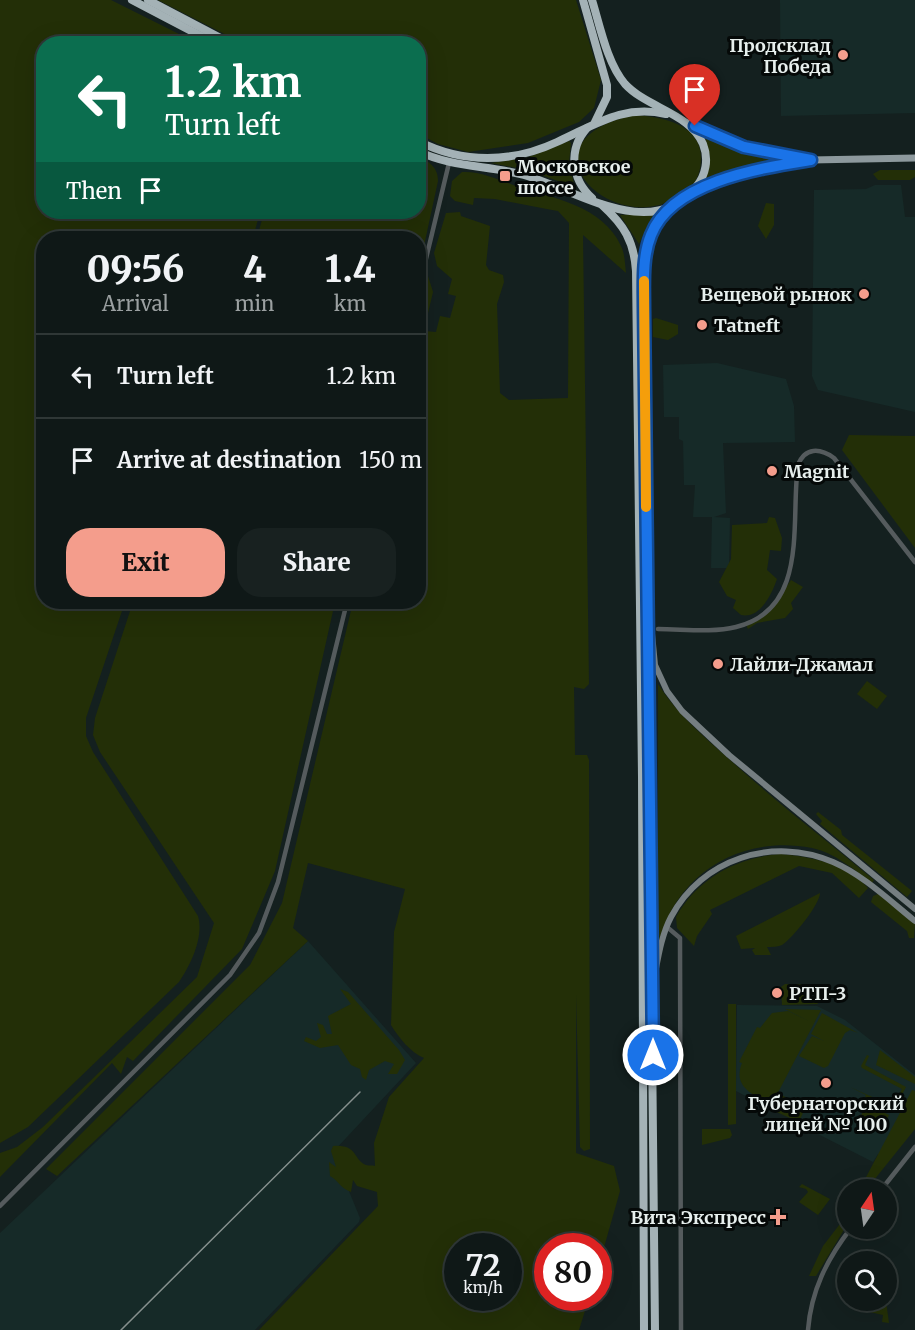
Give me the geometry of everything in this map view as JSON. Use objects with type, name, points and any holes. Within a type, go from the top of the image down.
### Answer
[{"type":"highway","points":[[132,0],[201,36]]},
{"type":"highway","points":[[148,0],[217,36]]},
{"type":"highway","points":[[582,0],[607,85],[607,97],[592,124],[577,144],[574,165],[582,186],[623,226],[634,250],[647,587],[655,1330]]},
{"type":"highway","points":[[426,154],[449,163],[523,175],[600,204],[644,213],[673,205],[688,196],[702,178],[706,155],[699,136],[679,119],[641,97],[622,80],[613,62],[592,0]]},
{"type":"highway","points":[[426,144],[446,153],[472,159],[493,159],[555,143],[609,116],[634,111],[654,111],[679,119]]},
{"type":"highway","points":[[644,1330],[642,452],[644,308],[646,247],[656,224],[673,205]]},
{"type":"main road","points":[[679,119],[744,147],[811,160]]},
{"type":"main road","points":[[688,196],[736,175],[811,160],[915,158]]},
{"type":"street","points":[[426,259],[449,163]]},
{"type":"street","points":[[658,629],[732,628],[765,613],[779,597],[790,575],[800,461],[812,450],[823,451],[834,458],[915,562]]},
{"type":"street","points":[[647,587],[656,665],[674,701],[729,755],[915,909]]},
{"type":"street","points":[[0,1206],[218,989],[250,948],[268,911],[278,882],[345,609]]},
{"type":"street","points":[[652,986],[667,927],[678,906],[697,883],[720,866],[755,854],[794,851],[819,857],[844,867],[915,921]]},
{"type":"street","points":[[872,887],[878,879]]},
{"type":"street","points":[[667,927],[680,938],[681,1330]]},
{"type":"street","points":[[890,1179],[915,1147]]},
{"type":"street","points":[[808,1330],[809,1313],[823,1272],[844,1239]]},
{"type":"shaded area","points":[[780,0],[915,0],[915,113],[781,116]]},
{"type":"shaded area","name":"Вещевой рынок","points":[[875,185],[901,185],[905,217],[915,217],[915,412],[818,390],[812,376],[814,190],[866,189]]},
{"type":"shaded area","points":[[717,363],[786,379],[794,406],[795,442],[723,443],[726,513],[714,517],[730,518],[729,568],[711,568],[712,517],[693,517],[695,485],[684,485],[683,441],[679,439],[679,417],[664,417],[663,365]]},
{"type":"shaded area","points":[[308,941],[416,1063],[333,1152],[360,1218],[359,1222],[255,1330],[0,1330],[0,1233]]},
{"type":"shaded area","name":"Губернаторский лицей № 100","points":[[737,1005],[817,1006],[845,1020],[915,1075],[915,1124],[887,1159],[878,1154],[873,1162],[814,1132],[793,1119],[800,1105],[779,1094],[771,1109],[736,1091]]},
{"type":"green space","points":[[0,0],[111,0],[183,36],[36,36],[36,219],[258,219],[255,231],[36,231],[36,609],[123,609],[86,718],[86,736],[93,752],[198,916],[199,933],[192,959],[179,982],[28,1127],[0,1143]]},
{"type":"green space","points":[[158,0],[576,0],[601,80],[594,108],[579,122],[528,143],[468,152],[438,144],[426,138],[426,36],[228,36]]},
{"type":"green space","points":[[635,115],[657,118],[678,125],[694,137],[699,146],[701,158],[695,181],[690,187],[663,204],[635,207],[610,200],[589,186],[578,167],[580,147],[598,129]]},
{"type":"green space","points":[[704,133],[771,159],[705,182],[710,157]]},
{"type":"green space","points":[[569,141],[571,143],[569,163],[574,184],[572,186],[527,170],[491,163],[526,158]]},
{"type":"green space","points":[[426,160],[435,169],[438,176],[426,237],[426,231],[259,231],[262,219],[426,219]]},
{"type":"green space","points":[[880,170],[915,170],[915,177],[910,180],[878,180],[873,174]]},
{"type":"green space","points":[[462,172],[490,176],[561,200],[590,213],[613,232],[624,256],[626,273],[583,235],[589,684],[584,689],[574,687],[575,755],[587,755],[589,760],[590,1149],[584,1151],[580,1147],[576,995],[576,1153],[614,1166],[620,1191],[608,1233],[534,1233],[534,1311],[585,1311],[579,1330],[259,1330],[378,1206],[377,1192],[357,1186],[353,1180],[351,1192],[344,1189],[330,1176],[329,1162],[336,1167],[331,1151],[333,1146],[341,1146],[351,1150],[362,1163],[375,1166],[374,1143],[389,1097],[424,1058],[405,1044],[391,1025],[394,932],[405,889],[308,863],[293,928],[308,941],[57,1176],[46,1169],[250,965],[282,903],[351,609],[426,609],[426,331],[436,332],[440,316],[450,318],[456,296],[448,294],[452,279],[437,266],[434,253],[446,213],[460,212],[461,216],[490,226],[486,265],[489,270],[503,275],[504,282],[497,304],[500,393],[509,400],[568,398],[569,223],[558,211],[495,199],[474,198],[473,205],[455,201],[450,196],[452,181]]},
{"type":"green space","points":[[766,203],[774,204],[774,225],[766,239],[758,226]]},
{"type":"green space","points":[[658,213],[648,225],[639,244],[620,215]]},
{"type":"green space","points":[[427,273],[433,292],[426,314]]},
{"type":"green space","points":[[653,319],[678,325],[678,334],[668,340],[653,337]]},
{"type":"green space","points":[[849,435],[915,436],[915,548],[842,450]]},
{"type":"green space","points":[[769,517],[775,518],[782,538],[781,551],[770,550],[767,570],[777,579],[772,592],[759,609],[748,615],[741,615],[733,608],[736,600],[727,596],[719,582],[731,559],[732,525],[767,523]]},
{"type":"green space","points":[[791,580],[803,587],[791,603],[793,609],[785,618],[757,623],[748,629],[746,625],[769,612]]},
{"type":"green space","points":[[131,609],[333,609],[275,871],[242,949],[133,1061],[127,1057],[121,1074],[112,1063],[0,1177],[0,1153],[17,1147],[43,1127],[197,977],[214,923],[100,752],[93,735],[95,718]]},
{"type":"green space","points":[[867,681],[887,696],[877,709],[857,694]]},
{"type":"green space","points":[[658,684],[673,705],[700,733],[765,791],[874,880],[872,883],[836,858],[812,848],[785,845],[760,847],[736,854],[714,865],[694,880],[678,899],[666,922],[658,947]]},
{"type":"green space","points":[[818,812],[841,830],[842,835],[912,891],[907,897],[820,824],[822,821],[816,814]]},
{"type":"green space","points":[[780,854],[816,859],[839,867],[859,879],[868,888],[859,898],[832,873],[799,866],[710,910],[712,914],[697,936],[694,946],[677,928],[676,917],[695,891],[707,881],[734,865]]},
{"type":"green space","points":[[820,893],[811,912],[793,935],[782,945],[767,947],[771,955],[755,955],[752,950],[755,948],[741,949],[736,936]]},
{"type":"green space","points":[[878,894],[915,923],[914,938],[909,938],[907,931],[871,902],[873,896]]},
{"type":"green space","points":[[785,984],[804,984],[807,997],[814,997],[818,1004],[782,1005],[781,987]]},
{"type":"green space","points":[[340,989],[348,992],[399,1050],[405,1060],[397,1074],[388,1074],[394,1064],[385,1061],[369,1070],[366,1080],[362,1077],[360,1069],[351,1065],[338,1045],[320,1048],[304,1041],[306,1037],[316,1041],[321,1037],[317,1023],[323,1025],[327,1034],[332,1034],[328,1016],[351,1004]]},
{"type":"green space","points":[[728,1004],[736,1004],[736,1124],[728,1125]]},
{"type":"green space","points":[[785,1009],[821,1010],[770,1108],[765,1106],[766,1102],[749,1092],[741,1083],[742,1063],[739,1062],[757,1027],[760,1028],[772,1013],[788,1011],[809,1021]]},
{"type":"green space","points":[[822,1013],[858,1033],[850,1030],[845,1033],[828,1066],[824,1068],[799,1056],[812,1036],[824,1041],[811,1034]]},
{"type":"green space","points":[[880,1050],[915,1077],[915,1084],[876,1065]]},
{"type":"green space","points":[[867,1055],[869,1056],[865,1065],[906,1087],[894,1110],[865,1097],[866,1095],[850,1087],[888,1104],[893,1096],[897,1098],[902,1089],[862,1068]]},
{"type":"green space","points":[[912,1090],[915,1091],[915,1129],[875,1179],[865,1179]]},
{"type":"green space","points":[[780,1094],[805,1108],[799,1122],[772,1110]]},
{"type":"green space","points":[[867,1104],[889,1115],[880,1133],[858,1121]]},
{"type":"green space","points":[[702,1129],[730,1129],[732,1135],[730,1138],[702,1145]]},
{"type":"green space","points":[[802,1184],[830,1199],[818,1215],[799,1202],[808,1192],[799,1187]]},
{"type":"green space","points":[[837,1228],[838,1239],[816,1276],[809,1276],[823,1246]]},
{"type":"green space","points":[[865,1311],[887,1311],[889,1323],[882,1322],[883,1315]]},
{"type":"railway","points":[[121,1330],[360,1092]]},
{"type":"slow traffic","points":[[644,281],[646,507]]},
{"type":"place","name":"Продсклад Победа","points":[[843,55]]},
{"type":"place","name":"Московское шоссе","points":[[505,176]]},
{"type":"place","name":"Вещевой рынок","points":[[864,294]]},
{"type":"place","name":"Tatneft","points":[[702,325]]},
{"type":"place","name":"Magnit","points":[[772,471]]},
{"type":"place","name":"Лайли-Джамал","points":[[718,664]]},
{"type":"place","name":"РТП-3","points":[[777,993]]},
{"type":"place","name":"Губернаторский лицей № 100","points":[[826,1083]]},
{"type":"place","name":"Вита Экспресс","points":[[778,1217]]},
{"type":"route","points":[[653,1055],[644,308],[646,247],[662,215],[688,196],[736,175],[811,160],[744,147],[695,126]]}]
